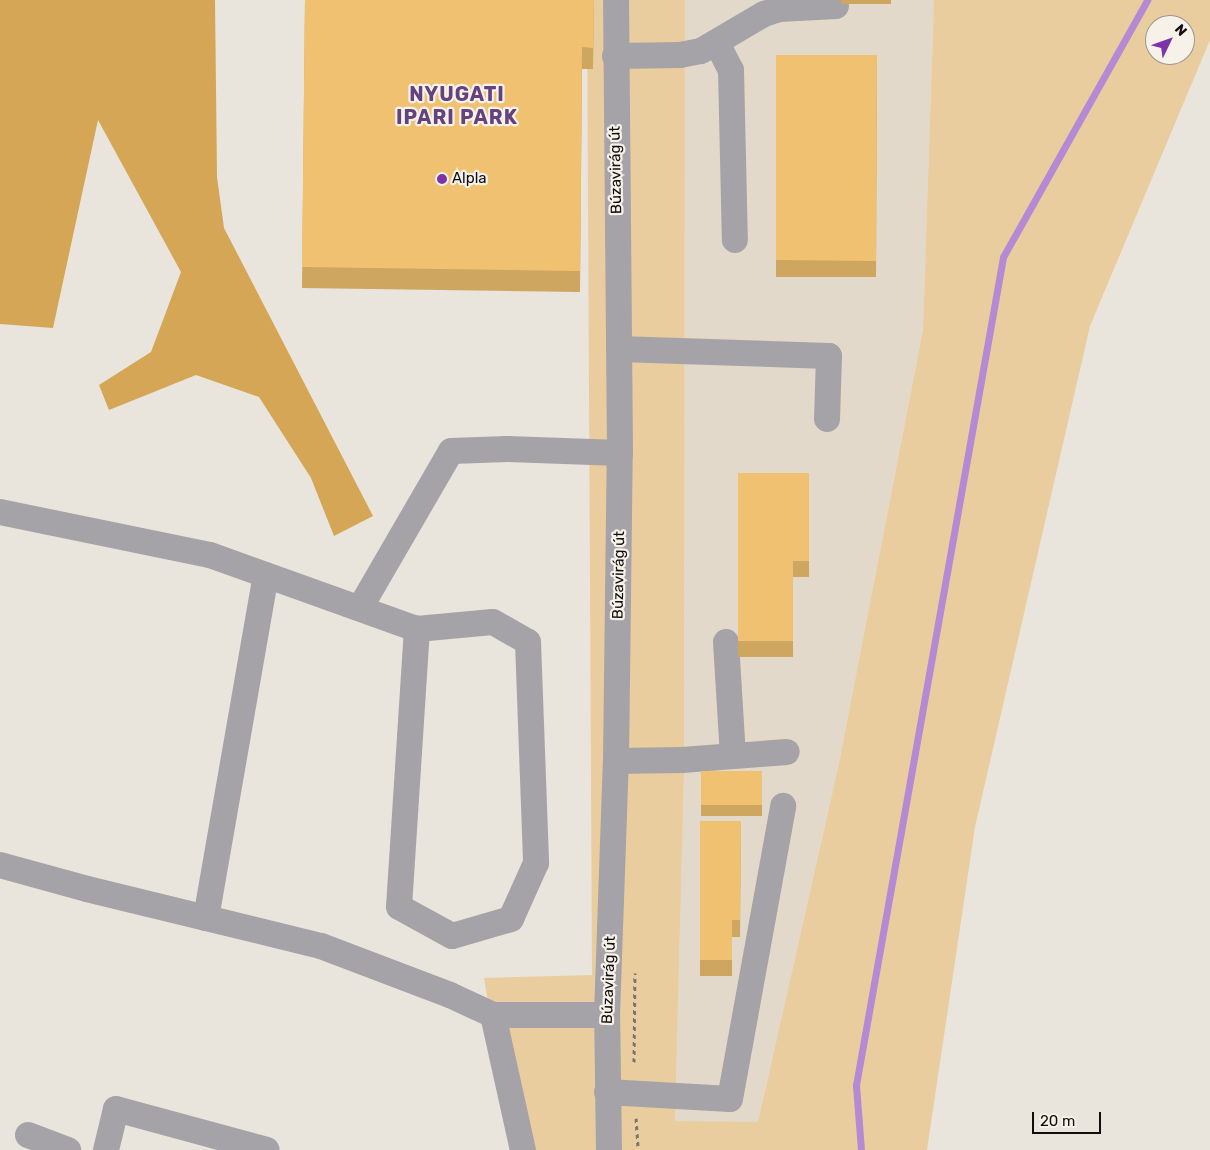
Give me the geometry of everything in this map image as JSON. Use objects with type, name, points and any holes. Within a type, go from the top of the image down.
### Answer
[{"type":"street","name":"Búzavirág út","points":[[609,1150],[607,1015],[616,761],[620,453],[616,0]]},
{"type":"street","points":[[615,56],[680,55],[701,51],[718,43],[763,7],[779,9],[836,6]]},
{"type":"street","points":[[718,43],[731,70],[735,240]]},
{"type":"street","points":[[619,349],[829,356],[828,418]]},
{"type":"street","points":[[360,608],[451,451],[507,449],[620,453]]},
{"type":"street","points":[[0,512],[210,554],[417,629],[493,622],[528,642],[536,863],[512,919],[452,936],[399,907],[417,629]]},
{"type":"street","points":[[206,918],[266,575]]},
{"type":"street","points":[[726,642],[733,756]]},
{"type":"street","points":[[616,761],[787,752]]},
{"type":"street","points":[[607,1092],[730,1099],[783,806]]},
{"type":"street","points":[[0,865],[321,946],[450,995],[493,1015],[607,1015]]},
{"type":"street","points":[[493,1015],[523,1150]]},
{"type":"street","points":[[106,1150],[116,1109],[268,1150]]},
{"type":"street","points":[[28,1135],[68,1150]]},
{"type":"shaded area","points":[[0,0],[215,0],[217,177],[224,228],[373,516],[334,536],[311,478],[259,397],[196,375],[109,410],[99,385],[151,352],[181,272],[98,120],[53,328],[0,324]]},
{"type":"shaded area","points":[[587,0],[685,0],[684,776],[675,1121],[758,1122],[838,768],[923,330],[934,0],[1210,0],[1210,40],[1090,326],[975,827],[927,1150],[513,1150],[484,978],[592,975]]},
{"type":"shaded area","points":[[685,0],[934,0],[923,330],[838,768],[758,1122],[675,1122],[684,776]]},
{"type":"building","name":"Alpla","points":[[305,0],[594,0],[593,48],[582,47],[580,271],[302,267]]},
{"type":"building","points":[[776,55],[877,55],[876,261],[776,260]]},
{"type":"building","points":[[738,473],[809,473],[809,561],[793,561],[793,641],[738,641]]},
{"type":"building","points":[[701,771],[762,771],[762,805],[701,805]]},
{"type":"building","points":[[700,821],[741,821],[740,920],[732,920],[732,960],[700,960]]},
{"type":"waterway","points":[[861,1150],[856,1085],[1003,257],[1147,0]]},
{"type":"place","name":"Alpla","points":[[442,179]]},
{"type":"district","name":"NYUGATI IPARI PARK","points":[[457,106]]}]
